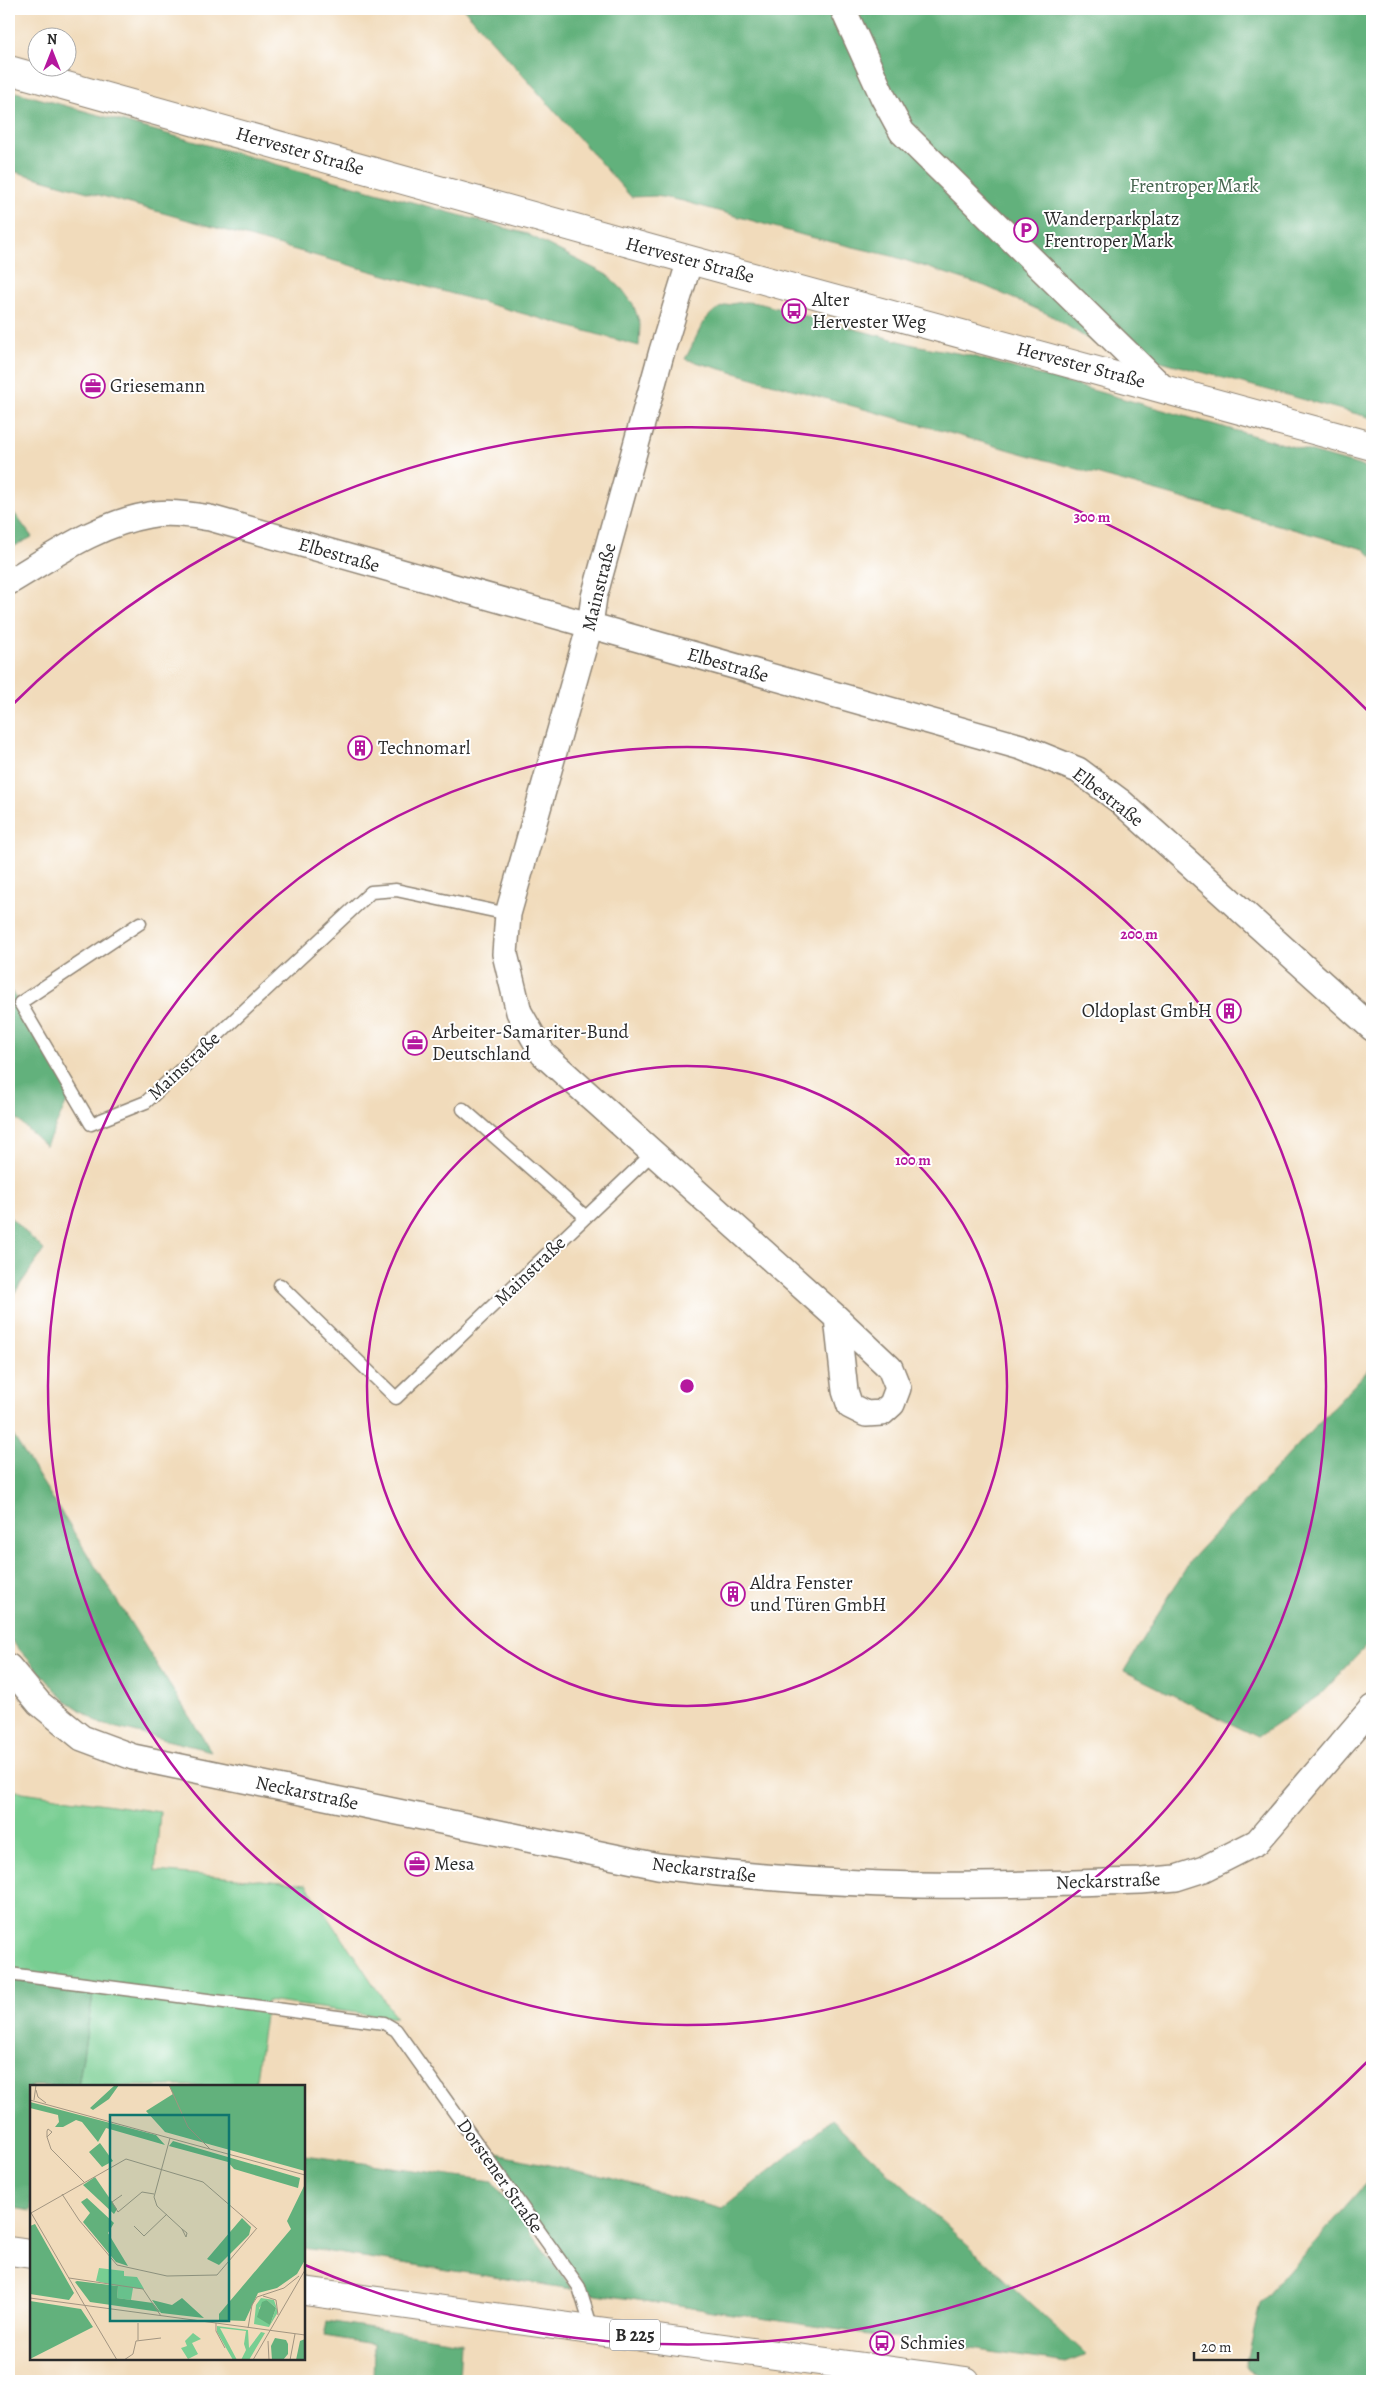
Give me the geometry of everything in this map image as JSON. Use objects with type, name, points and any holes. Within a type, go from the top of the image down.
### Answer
[{"type":"main road","name":"Hervester Straße","points":[[9,70],[690,260],[1372,446]]},
{"type":"main road","points":[[9,2251],[30,2254]]},
{"type":"main road","name":"B 225","points":[[305,2291],[966,2381]]},
{"type":"street","points":[[843,9],[883,97],[902,132],[1162,388]]},
{"type":"street","name":"Mainstraße","points":[[690,260],[662,351],[594,597],[590,625],[508,914],[505,954],[519,1012],[543,1054],[837,1318]]},
{"type":"street","name":"Elbestraße","points":[[9,582],[107,526],[151,514],[180,513],[210,518],[1021,747],[1078,770],[1121,802],[1372,1028]]},
{"type":"street","name":"Neckarstraße","points":[[9,1667],[39,1703],[82,1738],[133,1757],[658,1866],[723,1874],[901,1884],[1141,1881],[1176,1878],[1204,1870],[1257,1842],[1372,1708]]},
{"type":"lane","name":"Mainstraße","points":[[140,923],[20,1003],[91,1124],[146,1102],[370,892],[396,890],[508,914]]},
{"type":"lane","points":[[463,1109],[586,1217]]},
{"type":"lane","name":"Mainstraße","points":[[280,1284],[396,1398],[653,1153]]},
{"type":"lane","name":"Dorstener Straße","points":[[9,1974],[354,2018],[384,2023],[396,2030],[579,2286],[592,2329]]},
{"type":"green space","name":"Frentroper Mark","points":[[464,9],[1372,9],[1372,418],[1094,343],[1050,315],[985,286],[892,256],[806,236],[683,201],[656,196],[631,197]]},
{"type":"green space","points":[[9,90],[527,234],[607,275],[622,289],[633,304],[640,324],[639,346],[9,170]]},
{"type":"green space","points":[[758,303],[914,345],[968,355],[1372,469],[1372,557],[1364,549],[685,359],[701,327],[712,313],[732,304]]},
{"type":"green space","points":[[9,506],[32,537],[9,549]]},
{"type":"green space","points":[[9,988],[75,1085],[46,1146],[9,1112]]},
{"type":"green space","points":[[9,1216],[44,1250],[9,1301]]},
{"type":"green space","points":[[1372,1366],[1372,1640],[1321,1694],[1258,1737],[1124,1671],[1192,1558]]},
{"type":"green space","points":[[9,1429],[211,1751],[101,1724],[64,1699],[9,1638]]},
{"type":"green space","points":[[9,1790],[160,1812],[155,1871],[306,1884],[396,2018],[267,2001],[255,2085],[78,2085],[94,1989],[9,1979]]},
{"type":"green space","points":[[9,1979],[94,1989],[78,2085],[30,2085],[30,2211],[9,2207]]},
{"type":"green space","points":[[832,2120],[1086,2355],[1066,2363],[590,2293],[487,2152],[606,2177],[722,2209]]},
{"type":"green space","points":[[305,2155],[493,2181],[572,2289],[305,2248]]},
{"type":"green space","points":[[1372,2176],[1372,2381],[1259,2381],[1246,2366],[1260,2304]]},
{"type":"green space","points":[[327,2321],[461,2342],[459,2381],[373,2381],[374,2344],[324,2336]]},
{"type":"place","name":"Wanderparkplatz Frentroper Mark","points":[[1026,230]]},
{"type":"place","name":"Alter Hervester Weg","points":[[794,311]]},
{"type":"place","name":"Griesemann","points":[[93,386]]},
{"type":"place","name":"Technomarl","points":[[360,748]]},
{"type":"place","name":"Oldoplast GmbH","points":[[1229,1011]]},
{"type":"place","name":"Arbeiter-Samariter-Bund Deutschland","points":[[415,1043]]},
{"type":"place","name":"Aldra Fenster und Türen GmbH","points":[[733,1594]]},
{"type":"place","name":"Mesa","points":[[417,1864]]},
{"type":"place","name":"Schmies","points":[[882,2343]]}]
